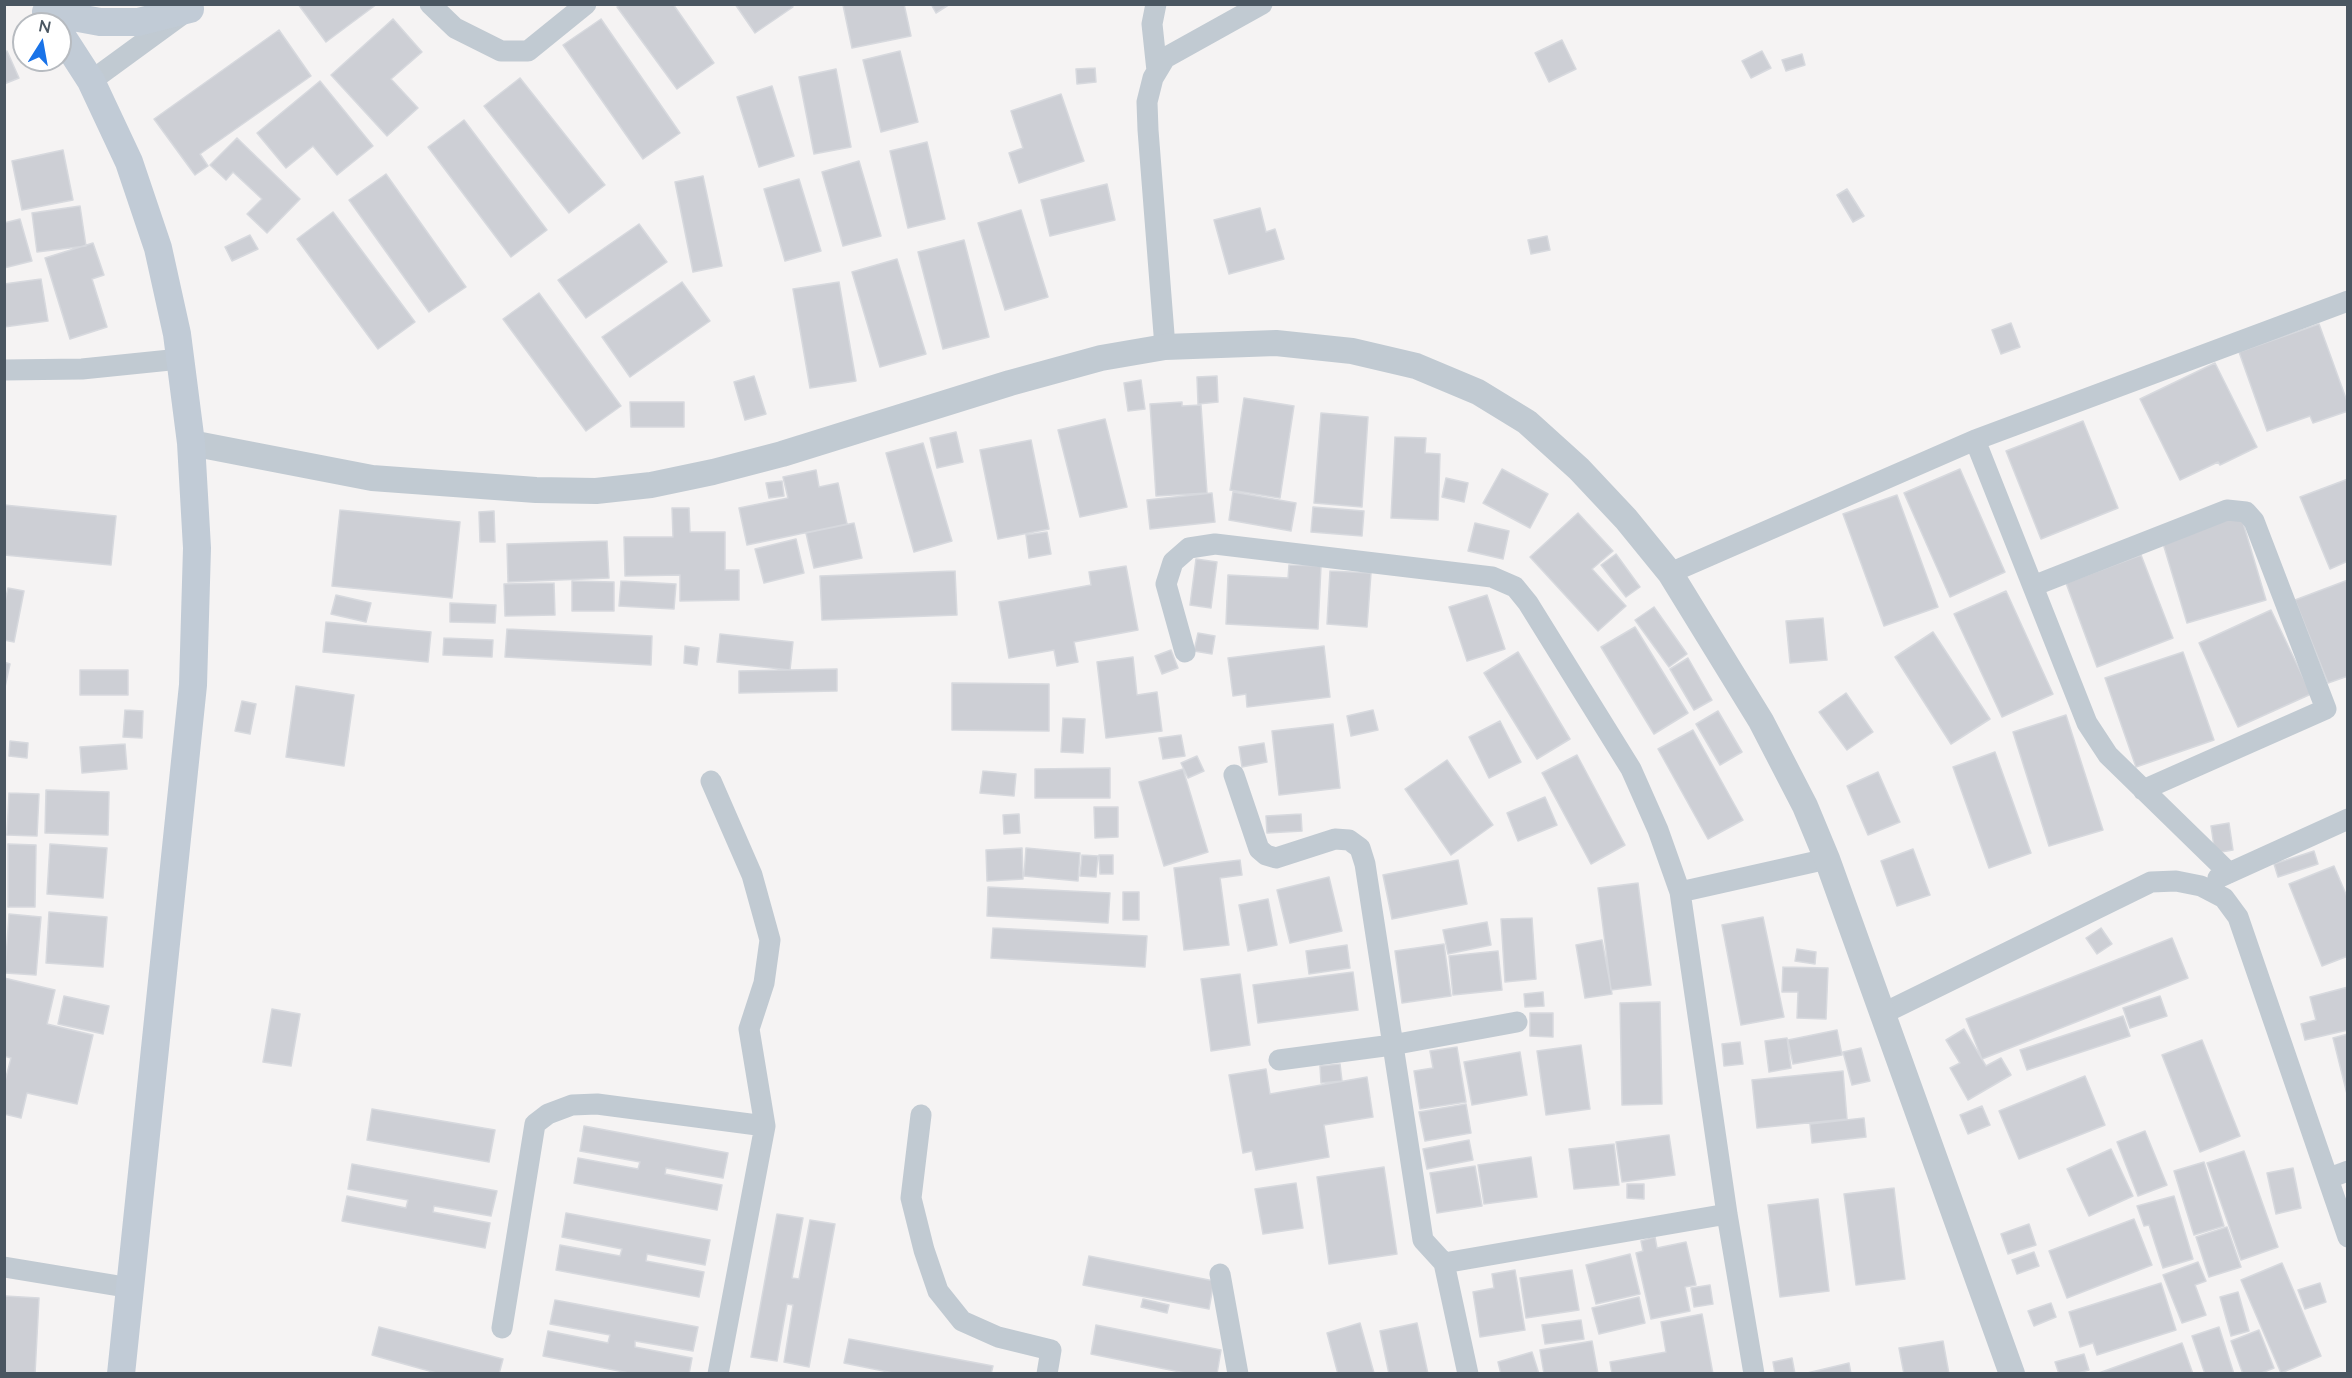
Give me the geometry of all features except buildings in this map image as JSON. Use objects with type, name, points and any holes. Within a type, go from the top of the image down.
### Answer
[{"type":"main road","points":[[72,20],[138,22],[192,7]]},
{"type":"main road","points":[[72,52],[91,81],[129,162],[158,248],[177,334],[191,443],[197,548],[193,685],[121,1374]]},
{"type":"street","points":[[430,4],[455,28],[501,51],[528,51],[586,4]]},
{"type":"street","points":[[1156,4],[1152,24],[1157,71]]},
{"type":"street","points":[[1165,347],[1147,102],[1152,78],[1165,58],[1262,4]]},
{"type":"street","points":[[91,81],[192,7]]},
{"type":"street","points":[[1670,573],[1976,440],[2348,301]]},
{"type":"street","points":[[191,443],[372,478],[536,490],[608,490],[651,485],[713,472],[782,454],[1101,357],[1165,347],[1276,342],[1352,351],[1416,366],[1478,392],[1527,422],[1579,469],[1626,519],[1670,573],[1761,721],[1805,806],[1827,859],[2012,1374]]},
{"type":"street","points":[[4,370],[82,369],[180,359]]},
{"type":"street","points":[[1976,440],[2087,723],[2108,755],[2229,873]]},
{"type":"street","points":[[2033,586],[2227,510],[2246,512],[2254,521],[2326,709],[2143,790]]},
{"type":"street","points":[[1185,652],[1166,584],[1173,562],[1189,548],[1215,544],[1492,577],[1515,587],[1528,603],[1631,769],[1658,830],[1680,892],[1727,1214],[1754,1374]]},
{"type":"street","points":[[1234,775],[1259,849],[1266,855],[1276,858],[1335,839],[1350,840],[1360,848],[1365,864],[1423,1240],[1444,1263],[1468,1374]]},
{"type":"street","points":[[711,781],[752,875],[770,940],[764,983],[749,1029],[765,1126],[718,1374]]},
{"type":"street","points":[[2201,886],[2348,819]]},
{"type":"street","points":[[1680,892],[1827,859]]},
{"type":"street","points":[[1882,1014],[2151,882],[2176,881],[2201,886],[2224,898],[2238,918],[2338,1174],[2348,1237]]},
{"type":"street","points":[[1279,1060],[1392,1045],[1517,1022]]},
{"type":"street","points":[[502,1328],[535,1124],[541,1119],[572,1105],[597,1104],[765,1126]]},
{"type":"street","points":[[921,1115],[911,1198],[924,1250],[938,1291],[962,1320],[998,1337],[1051,1350],[1047,1374]]},
{"type":"street","points":[[1444,1263],[1727,1214]]},
{"type":"street","points":[[4,1267],[131,1288]]},
{"type":"street","points":[[1220,1274],[1239,1374]]}]
